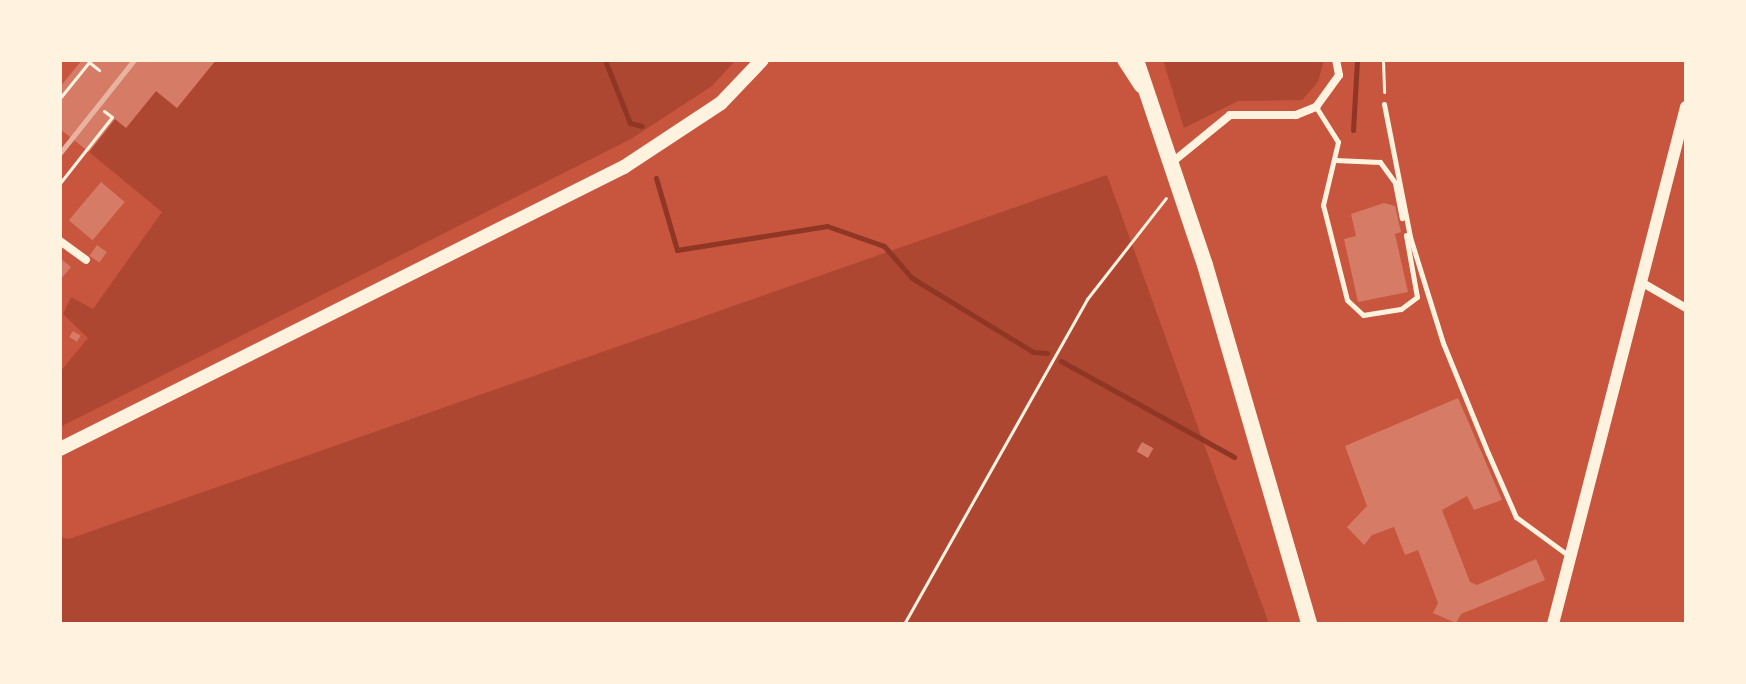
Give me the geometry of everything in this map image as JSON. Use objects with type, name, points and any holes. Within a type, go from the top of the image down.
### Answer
[{"type":"main road","points":[[60,449],[624,167],[721,103],[762,60]]},
{"type":"main road","points":[[1124,60],[1146,95]]},
{"type":"main road","points":[[1136,60],[1205,265],[1309,624]]},
{"type":"street","points":[[1169,165],[1230,115],[1296,115],[1316,107],[1339,75],[1336,60]]},
{"type":"street","points":[[1553,624],[1686,107]]},
{"type":"street","points":[[60,241],[86,260]]},
{"type":"street","points":[[1641,282],[1686,308]]},
{"type":"lane","points":[[1384,104],[1410,237],[1443,343],[1488,453],[1516,517],[1569,556]]},
{"type":"lane","points":[[1316,107],[1338,142],[1323,205],[1347,300],[1363,315],[1401,309],[1417,297],[1395,183],[1380,162],[1335,160]]},
{"type":"path","points":[[1383,60],[1384,104]]},
{"type":"path","points":[[60,98],[89,62],[99,70]]},
{"type":"path","points":[[60,183],[112,117],[104,111]]},
{"type":"path","points":[[904,624],[1087,299],[1177,186]]},
{"type":"shaded area","points":[[216,60],[736,60],[712,86],[631,139],[60,427],[60,372],[88,338],[63,314],[71,297],[93,309],[162,212],[89,152],[115,119],[126,128],[156,91],[177,108]]},
{"type":"shaded area","points":[[1163,60],[1324,60],[1318,82],[1302,100],[1238,101],[1184,128]]},
{"type":"shaded area","points":[[1107,175],[1269,624],[60,624],[60,537],[69,539]]},
{"type":"building","points":[[82,60],[216,60],[177,108],[156,91],[126,128],[115,119],[89,152],[60,129],[60,87]]},
{"type":"building","points":[[101,182],[125,202],[93,240],[69,220]]},
{"type":"building","points":[[1384,203],[1395,206],[1401,232],[1395,234],[1408,292],[1358,302],[1344,239],[1356,236],[1351,214]]},
{"type":"building","points":[[97,245],[107,252],[99,263],[90,256]]},
{"type":"building","points":[[60,258],[71,267],[60,280]]},
{"type":"building","points":[[73,331],[81,336],[77,342],[69,337]]},
{"type":"building","points":[[1458,398],[1502,500],[1474,510],[1467,496],[1442,510],[1470,582],[1477,585],[1536,559],[1545,580],[1461,614],[1456,623],[1433,613],[1438,603],[1418,550],[1405,555],[1394,527],[1372,535],[1364,545],[1347,527],[1367,506],[1345,446]]},
{"type":"building","points":[[1142,442],[1153,448],[1148,458],[1137,452]]},
{"type":"waterway","points":[[605,60],[630,123],[642,126]]},
{"type":"waterway","points":[[1353,130],[1357,60]]},
{"type":"waterway","points":[[656,178],[677,250],[827,226],[884,246],[912,278],[1033,352],[1047,353]]},
{"type":"waterway","points":[[1061,361],[1234,457]]},
{"type":"railway","points":[[60,153],[134,60]]}]
